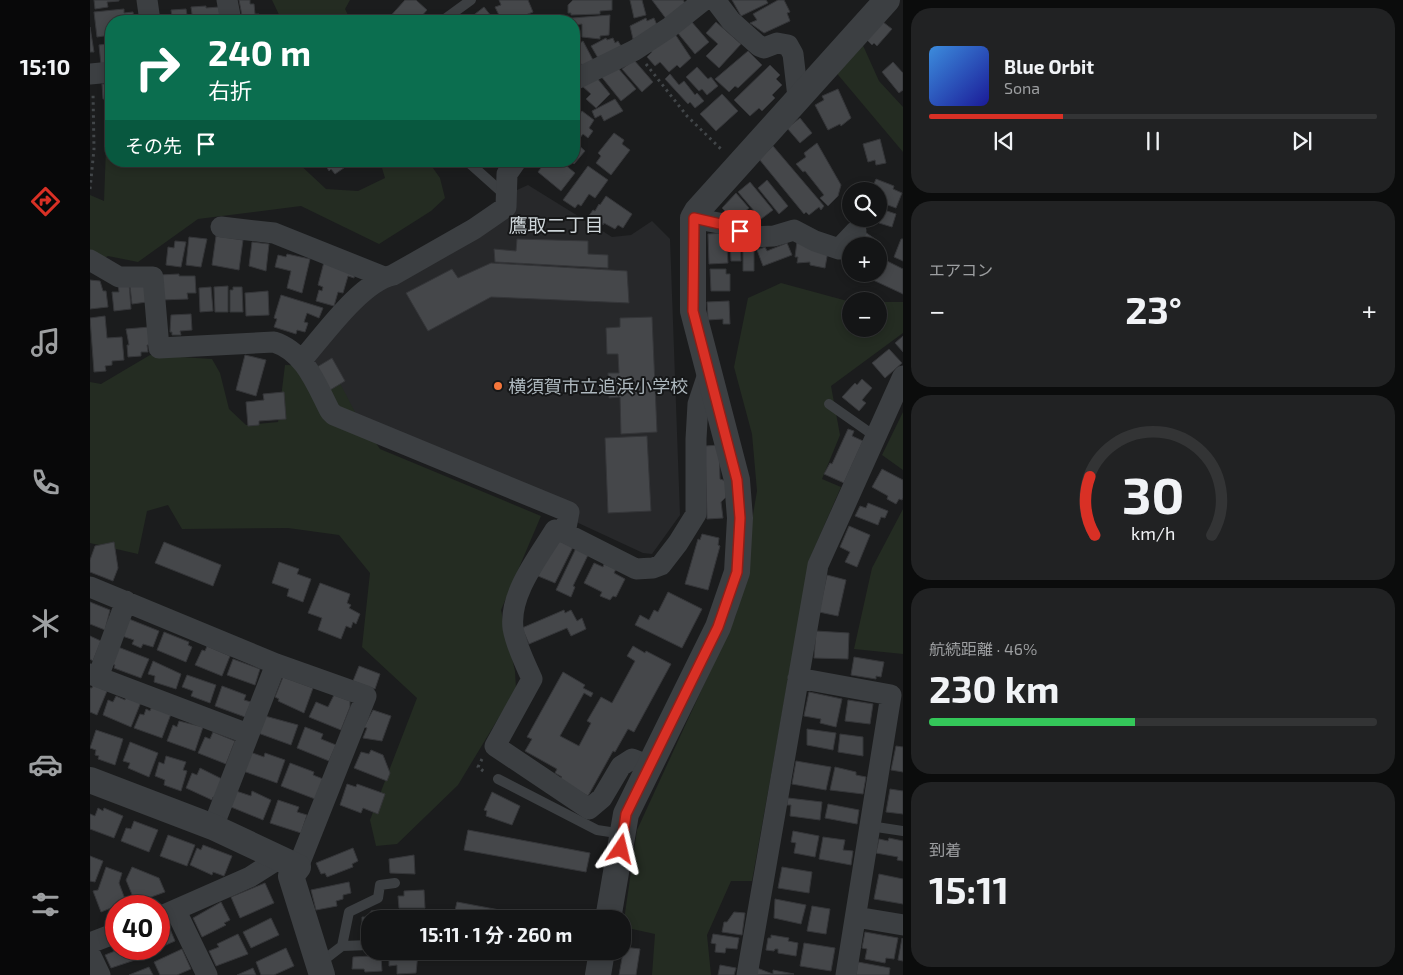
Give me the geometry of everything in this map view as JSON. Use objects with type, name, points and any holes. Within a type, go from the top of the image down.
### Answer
[{"type":"street","points":[[147,0],[149,15]]},
{"type":"street","points":[[227,0],[231,15]]},
{"type":"street","points":[[580,77],[635,50],[670,27],[704,0]]},
{"type":"street","points":[[715,0],[730,22],[759,46],[764,48],[777,44],[788,45],[793,54],[798,97]]},
{"type":"street","points":[[610,910],[624,835],[626,814],[718,627],[737,572],[740,518],[737,480],[693,311],[694,218],[697,211],[887,0]]},
{"type":"street","points":[[302,360],[359,296],[384,277],[393,275],[474,229],[506,207],[508,197],[507,174],[512,167]]},
{"type":"street","points":[[694,218],[729,226],[750,237],[774,236],[794,230],[815,241],[840,249],[856,231]]},
{"type":"street","points":[[221,227],[274,232],[384,277]]},
{"type":"street","points":[[90,260],[119,277],[153,277],[159,348],[274,342],[287,346],[302,360],[334,415],[569,512],[565,532]]},
{"type":"street","points":[[650,766],[632,759],[621,766],[602,798],[589,809],[495,746],[532,680],[517,644],[513,628],[513,612],[520,591],[555,530],[565,532],[636,569],[653,568],[661,565],[678,543],[696,514],[698,404],[708,374]]},
{"type":"street","points":[[747,975],[818,565],[903,376]]},
{"type":"street","points":[[90,587],[276,664],[366,696],[289,863],[291,876],[320,969]]},
{"type":"street","points":[[126,601],[94,675],[248,734]]},
{"type":"street","points":[[213,827],[276,664]]},
{"type":"street","points":[[798,678],[891,695],[846,975]]},
{"type":"street","points":[[90,780],[213,827],[289,863]]},
{"type":"street","points":[[170,913],[250,877],[289,863]]},
{"type":"street","points":[[856,917],[903,925]]},
{"type":"street","points":[[170,919],[206,975]]},
{"type":"street","points":[[90,943],[105,937]]},
{"type":"street","points":[[90,954],[100,975]]},
{"type":"street","points":[[598,975],[600,960]]},
{"type":"lane","points":[[450,15],[471,0]]},
{"type":"lane","points":[[473,167],[508,197]]},
{"type":"lane","points":[[829,404],[876,437]]},
{"type":"lane","points":[[498,779],[598,830],[624,835]]},
{"type":"lane","points":[[870,826],[903,831]]},
{"type":"lane","points":[[320,969],[342,946],[349,912],[378,898],[380,885],[394,883]]},
{"type":"lane","points":[[342,946],[361,945]]},
{"type":"path","points":[[635,50],[687,116],[738,165]]},
{"type":"path","points":[[90,189],[98,73]]},
{"type":"shaded area","points":[[272,0],[350,0],[345,9],[348,15],[279,15]]},
{"type":"shaded area","points":[[861,41],[879,81],[903,107],[903,152],[834,70]]},
{"type":"shaded area","points":[[105,167],[302,167],[326,189],[358,191],[385,178],[382,167],[432,167],[440,178],[445,198],[431,211],[379,244],[301,206],[198,219],[138,262],[108,256],[90,266],[90,195],[104,201]]},
{"type":"shaded area","name":"横須賀市立追浜小学校","points":[[528,185],[612,237],[631,235],[652,221],[670,239],[680,515],[652,554],[643,553],[335,410],[309,362],[363,299],[517,190]]},
{"type":"shaded area","points":[[781,283],[842,300],[842,337],[887,337],[887,302],[903,302],[903,333],[831,386],[840,435],[822,479],[841,487],[810,558],[752,881],[731,881],[707,935],[711,975],[652,975],[655,934],[631,929],[631,910],[625,910],[637,830],[736,615],[757,491],[752,434],[734,367],[748,298]]},
{"type":"shaded area","points":[[150,355],[212,359],[220,373],[229,409],[246,425],[278,422],[285,365],[331,366],[356,414],[380,449],[541,516],[501,610],[515,671],[516,689],[458,785],[397,844],[376,846],[370,820],[417,698],[362,647],[370,573],[339,535],[288,528],[182,529],[168,505],[147,511],[138,554],[90,543],[90,382],[101,384]]},
{"type":"shaded area","points":[[903,412],[903,470],[882,455]]},
{"type":"shaded area","points":[[903,509],[903,654],[854,649],[872,568]]},
{"type":"building","points":[[94,0],[119,1],[107,2],[108,7],[95,9]]},
{"type":"building","points":[[239,0],[250,0],[250,4],[254,4],[255,14],[259,15],[242,15]]},
{"type":"building","points":[[405,0],[416,0],[427,10],[423,15],[391,15]]},
{"type":"building","points":[[499,0],[528,0],[533,12],[526,15],[499,15],[495,7],[501,5]]},
{"type":"building","points":[[573,0],[612,0],[612,10],[600,11],[600,14],[571,15],[571,13],[568,13],[568,5]]},
{"type":"building","points":[[630,0],[642,0],[646,15],[634,18]]},
{"type":"building","points":[[652,0],[683,0],[685,3],[667,20]]},
{"type":"building","points":[[732,0],[766,0],[768,3],[741,16]]},
{"type":"building","points":[[778,0],[784,0],[790,12],[787,13],[790,21],[764,33],[750,23],[757,20],[753,14]]},
{"type":"building","points":[[191,7],[219,7],[220,15],[192,15]]},
{"type":"building","points":[[484,7],[490,15],[474,15]]},
{"type":"building","points":[[124,9],[124,13],[133,12],[133,15],[105,15],[105,36],[97,37],[94,12]]},
{"type":"building","points":[[186,9],[187,15],[172,15],[171,10]]},
{"type":"building","points":[[610,15],[609,35],[600,36],[600,39],[582,37],[580,17]]},
{"type":"building","points":[[646,18],[647,21],[654,18],[659,30],[633,39],[630,26]]},
{"type":"building","points":[[691,21],[709,42],[695,54],[677,32]]},
{"type":"building","points":[[716,22],[741,44],[719,68],[706,56],[718,44],[706,33]]},
{"type":"building","points":[[883,22],[892,29],[877,46],[874,43],[872,45],[867,40]]},
{"type":"building","points":[[90,27],[94,52],[90,52]]},
{"type":"building","points":[[675,34],[691,58],[680,68],[677,65],[669,72],[660,62],[655,66],[647,57],[652,52],[648,47]]},
{"type":"building","points":[[606,38],[607,40],[613,38],[615,43],[618,41],[621,46],[598,58],[591,46]]},
{"type":"building","points":[[583,41],[593,60],[582,66],[580,62],[580,43]]},
{"type":"building","points":[[105,44],[105,65],[101,65],[99,45]]},
{"type":"building","points":[[748,51],[762,65],[738,88],[735,86],[729,92],[715,79]]},
{"type":"building","points":[[634,60],[653,82],[642,92],[622,69]]},
{"type":"building","points":[[893,62],[903,73],[903,90],[899,93],[882,72]]},
{"type":"building","points":[[770,65],[780,75],[776,79],[782,85],[772,95],[775,98],[762,111],[759,108],[750,116],[734,100]]},
{"type":"building","points":[[697,67],[708,79],[711,77],[718,86],[707,95],[702,89],[699,91],[686,77]]},
{"type":"building","points":[[618,68],[636,89],[621,101],[600,75]]},
{"type":"building","points":[[670,74],[679,85],[684,81],[695,95],[697,93],[704,101],[695,108],[690,102],[688,104],[665,79]]},
{"type":"building","points":[[597,78],[610,94],[596,108],[586,99],[591,94],[582,86]]},
{"type":"building","points":[[102,84],[105,84],[105,99],[103,99]]},
{"type":"building","points":[[838,89],[851,118],[841,126],[840,124],[828,130],[815,105],[824,100],[822,96]]},
{"type":"building","points":[[722,94],[738,111],[716,131],[700,114]]},
{"type":"building","points":[[615,99],[623,111],[604,121],[601,115],[595,118],[592,111]]},
{"type":"building","points":[[582,111],[594,120],[589,128],[593,131],[588,138],[583,134],[580,138],[580,114]]},
{"type":"building","points":[[800,118],[812,133],[800,143],[787,128]]},
{"type":"building","points":[[614,133],[624,140],[622,144],[630,150],[611,175],[596,163],[601,156],[598,153]]},
{"type":"building","points":[[880,139],[886,163],[876,165],[875,160],[868,162],[863,144]]},
{"type":"building","points":[[817,143],[841,185],[838,196],[828,206],[820,198],[824,195],[805,171],[803,172],[796,164],[806,157],[804,153]]},
{"type":"building","points":[[580,146],[585,151],[580,157]]},
{"type":"building","points":[[773,146],[824,206],[821,210],[819,207],[809,215],[806,212],[804,214],[759,159]]},
{"type":"building","points":[[588,166],[608,180],[595,198],[589,194],[581,206],[578,204],[575,208],[563,200]]},
{"type":"building","points":[[327,167],[345,167],[335,174],[331,169],[329,171]]},
{"type":"building","points":[[542,167],[568,167],[575,173],[561,191],[538,172]]},
{"type":"building","points":[[767,180],[788,206],[779,214],[758,188]]},
{"type":"building","points":[[750,182],[773,210],[761,219],[738,192]]},
{"type":"building","points":[[887,183],[894,186],[893,189],[902,193],[896,208],[887,205]]},
{"type":"building","points":[[736,193],[749,208],[743,213],[729,215],[722,208]]},
{"type":"building","points":[[606,196],[632,214],[623,228],[618,225],[615,229],[588,217]]},
{"type":"building","points":[[887,211],[896,214],[892,227],[887,225]]},
{"type":"building","points":[[865,232],[872,237],[861,237]]},
{"type":"building","points":[[726,233],[728,263],[709,264],[708,234]]},
{"type":"building","points":[[216,236],[243,240],[239,270],[212,265]]},
{"type":"building","points":[[189,237],[207,239],[201,267],[186,265]]},
{"type":"building","points":[[517,239],[588,241],[588,254],[608,255],[608,268],[495,262],[494,249],[516,251]]},
{"type":"building","points":[[901,239],[903,239],[903,261],[894,257]]},
{"type":"building","points":[[740,240],[741,261],[731,261],[730,241]]},
{"type":"building","points":[[175,241],[186,242],[181,267],[166,265],[168,247],[174,248]]},
{"type":"building","points":[[797,241],[828,251],[825,268],[810,265],[810,262],[797,263],[798,257],[795,257]]},
{"type":"building","points":[[252,242],[269,244],[266,271],[249,266]]},
{"type":"building","points":[[787,243],[792,255],[763,266],[757,250],[765,247],[767,251]]},
{"type":"building","points":[[754,245],[754,271],[743,271],[743,246]]},
{"type":"building","points":[[287,254],[310,259],[302,293],[287,288],[291,271],[275,267],[278,255],[286,257]]},
{"type":"building","points":[[887,261],[903,269],[903,294],[877,282],[887,282]]},
{"type":"building","points":[[324,262],[355,271],[354,278],[348,276],[343,293],[338,292],[334,306],[316,301],[319,290],[322,291],[323,287],[318,285]]},
{"type":"building","points":[[491,263],[627,271],[629,303],[491,297],[428,331],[406,293],[452,269],[458,278]]},
{"type":"building","points":[[710,269],[726,269],[726,274],[730,274],[730,291],[711,291]]},
{"type":"building","points":[[179,274],[179,276],[195,276],[196,293],[187,293],[188,299],[161,300],[159,275]]},
{"type":"building","points":[[90,280],[100,281],[103,291],[106,291],[108,307],[90,309]]},
{"type":"building","points":[[129,283],[131,309],[114,311],[112,292],[119,292],[118,284]]},
{"type":"building","points":[[130,286],[146,286],[147,302],[132,304]]},
{"type":"building","points":[[228,286],[228,312],[215,312],[214,287]]},
{"type":"building","points":[[211,287],[213,311],[200,312],[199,288]]},
{"type":"building","points":[[233,287],[242,287],[243,312],[230,312],[230,290],[233,290]]},
{"type":"building","points":[[268,291],[269,315],[246,316],[245,293]]},
{"type":"building","points":[[281,295],[323,308],[319,318],[307,313],[304,322],[308,323],[305,332],[297,330],[296,334],[274,327],[277,319],[274,318]]},
{"type":"building","points":[[729,301],[730,324],[723,324],[723,319],[708,320],[707,302]]},
{"type":"building","points":[[191,314],[192,330],[180,331],[181,335],[172,335],[172,332],[170,332],[171,315]]},
{"type":"building","points":[[105,316],[107,338],[122,337],[124,360],[112,361],[112,365],[105,366],[106,371],[94,372],[90,318]]},
{"type":"building","points":[[652,317],[657,432],[621,434],[620,397],[609,398],[608,373],[619,373],[618,354],[607,354],[606,328],[620,327],[620,318]]},
{"type":"building","points":[[150,327],[151,345],[147,345],[148,352],[141,352],[141,356],[128,357],[127,345],[129,345],[126,329]]},
{"type":"building","points":[[903,336],[903,352],[895,343]]},
{"type":"building","points":[[889,349],[902,363],[885,378],[872,363]]},
{"type":"building","points":[[245,355],[266,360],[256,396],[236,390]]},
{"type":"building","points":[[332,358],[345,381],[330,390],[317,367]]},
{"type":"building","points":[[862,379],[872,388],[862,400],[866,403],[859,411],[842,397],[855,383],[857,385]]},
{"type":"building","points":[[284,392],[286,419],[259,421],[259,425],[248,426],[246,402],[264,400],[263,394]]},
{"type":"building","points":[[848,429],[854,431],[852,436],[863,441],[844,483],[824,474],[830,463],[832,464]]},
{"type":"building","points":[[647,436],[651,511],[608,513],[605,438]]},
{"type":"building","points":[[719,445],[720,479],[726,481],[726,497],[721,502],[723,518],[707,519],[705,446]]},
{"type":"building","points":[[882,469],[903,480],[903,498],[902,500],[899,499],[896,504],[887,499],[888,496],[872,487]]},
{"type":"building","points":[[868,503],[888,511],[885,518],[881,517],[878,525],[855,516],[860,506],[866,508]]},
{"type":"building","points":[[849,526],[870,535],[857,567],[845,562],[850,552],[840,547]]},
{"type":"building","points":[[702,534],[719,538],[718,545],[720,546],[708,590],[685,584],[698,539],[700,540]]},
{"type":"building","points":[[555,539],[573,547],[555,583],[538,576]]},
{"type":"building","points":[[114,542],[118,568],[113,581],[90,572],[90,560],[95,546]]},
{"type":"building","points":[[164,542],[221,565],[213,586],[155,563]]},
{"type":"building","points":[[576,548],[588,555],[573,586],[575,587],[571,597],[556,590]]},
{"type":"building","points":[[279,562],[299,569],[297,574],[311,579],[303,602],[287,596],[289,589],[272,583]]},
{"type":"building","points":[[594,563],[603,567],[604,564],[616,569],[614,573],[625,579],[616,597],[613,596],[610,600],[600,596],[602,592],[584,583]]},
{"type":"building","points":[[827,575],[846,580],[838,616],[819,612]]},
{"type":"building","points":[[320,583],[350,594],[347,603],[351,605],[349,608],[360,614],[356,624],[353,622],[351,628],[346,626],[341,639],[318,630],[322,618],[308,613]]},
{"type":"building","points":[[668,592],[702,609],[682,648],[635,625],[640,615],[649,620],[654,610],[658,612]]},
{"type":"building","points":[[90,602],[110,610],[105,630],[90,624]]},
{"type":"building","points":[[564,610],[565,613],[571,610],[577,621],[582,618],[586,629],[571,636],[567,628],[529,644],[522,628]]},
{"type":"building","points":[[129,619],[159,631],[153,647],[143,644],[141,648],[132,644],[134,640],[122,636]]},
{"type":"building","points":[[816,631],[849,633],[848,659],[814,658]]},
{"type":"building","points":[[164,632],[189,642],[188,645],[192,647],[186,662],[157,650]]},
{"type":"building","points":[[90,636],[101,641],[93,661],[90,659]]},
{"type":"building","points":[[207,646],[230,656],[222,676],[195,665],[202,650],[205,651]]},
{"type":"building","points":[[633,646],[671,664],[634,732],[628,729],[615,752],[613,751],[588,796],[559,780],[562,777],[555,773],[557,769],[525,751],[532,739],[527,737],[563,672],[585,685],[583,688],[593,693],[591,697],[584,693],[560,736],[579,746],[591,723],[587,721],[601,697],[612,703],[635,661],[627,656]]},
{"type":"building","points":[[118,647],[149,659],[141,678],[114,668],[115,665],[112,664]]},
{"type":"building","points":[[854,657],[884,662],[881,677],[876,676],[876,679],[851,675]]},
{"type":"building","points":[[233,659],[260,669],[255,685],[227,675]]},
{"type":"building","points":[[153,661],[181,674],[176,689],[154,682],[155,676],[148,674]]},
{"type":"building","points":[[359,666],[380,674],[375,689],[353,681]]},
{"type":"building","points":[[187,675],[216,685],[210,703],[191,696],[193,691],[182,687]]},
{"type":"building","points":[[283,677],[313,688],[304,713],[278,701],[279,699],[275,697]]},
{"type":"building","points":[[93,685],[107,691],[97,715],[90,712],[90,688]]},
{"type":"building","points":[[222,686],[246,695],[244,700],[251,702],[245,717],[215,706]]},
{"type":"building","points":[[809,692],[842,699],[836,727],[820,723],[821,719],[804,716]]},
{"type":"building","points":[[334,695],[350,701],[350,707],[341,730],[309,717],[316,702],[328,707]]},
{"type":"building","points":[[116,696],[125,700],[127,696],[141,702],[131,727],[103,715],[108,700],[113,702]]},
{"type":"building","points":[[848,700],[873,704],[870,724],[845,721]]},
{"type":"building","points":[[152,706],[171,714],[162,738],[134,728],[140,714],[144,715],[146,709],[150,711]]},
{"type":"building","points":[[373,710],[391,716],[382,741],[363,738],[367,728],[364,727]]},
{"type":"building","points":[[265,716],[298,725],[291,745],[258,733]]},
{"type":"building","points":[[179,721],[203,727],[195,751],[167,741],[173,725],[177,727]]},
{"type":"building","points":[[305,727],[323,734],[321,739],[336,745],[329,761],[297,748]]},
{"type":"building","points":[[807,729],[836,733],[833,750],[807,745]]},
{"type":"building","points":[[96,730],[123,739],[115,765],[98,759],[99,756],[95,755],[96,750],[90,748]]},
{"type":"building","points":[[213,732],[235,741],[226,764],[198,753],[205,737],[210,739]]},
{"type":"building","points":[[840,734],[863,737],[863,756],[838,752]]},
{"type":"building","points":[[130,742],[158,753],[149,777],[128,768],[130,763],[123,761]]},
{"type":"building","points":[[896,746],[903,747],[903,772],[891,770]]},
{"type":"building","points":[[371,750],[383,755],[390,773],[387,781],[354,768],[361,752],[369,754]]},
{"type":"building","points":[[250,752],[264,757],[265,753],[285,760],[277,783],[243,771]]},
{"type":"building","points":[[166,756],[186,762],[183,770],[187,771],[181,791],[164,785],[165,780],[155,776],[159,762],[164,764]]},
{"type":"building","points":[[796,761],[831,767],[826,790],[792,784]]},
{"type":"building","points":[[290,763],[314,772],[313,775],[323,779],[315,799],[281,786]]},
{"type":"building","points":[[835,767],[856,772],[856,775],[866,777],[863,794],[830,790]]},
{"type":"building","points":[[200,768],[222,779],[216,798],[213,797],[212,800],[186,788],[192,773],[197,775]]},
{"type":"building","points":[[347,784],[356,787],[357,784],[385,794],[378,814],[363,808],[361,813],[340,805]]},
{"type":"building","points":[[890,789],[903,791],[903,814],[886,812]]},
{"type":"building","points":[[236,791],[251,796],[252,791],[271,800],[263,820],[231,807]]},
{"type":"building","points":[[492,792],[520,806],[512,825],[486,816],[487,811],[484,810]]},
{"type":"building","points":[[788,798],[822,802],[820,820],[790,816],[791,805],[787,805]]},
{"type":"building","points":[[278,800],[299,807],[297,812],[307,815],[301,833],[270,823]]},
{"type":"building","points":[[828,804],[859,810],[857,824],[825,818]]},
{"type":"building","points":[[98,808],[103,811],[104,808],[123,816],[114,838],[90,829],[90,814],[95,816]]},
{"type":"building","points":[[134,821],[158,830],[149,852],[121,841],[126,828],[131,829]]},
{"type":"building","points":[[468,830],[590,853],[586,872],[464,850]]},
{"type":"building","points":[[793,831],[819,836],[815,857],[794,853],[796,843],[791,842]]},
{"type":"building","points":[[168,835],[195,845],[187,866],[160,856]]},
{"type":"building","points":[[823,837],[845,840],[843,850],[853,851],[851,865],[819,859]]},
{"type":"building","points":[[889,838],[903,841],[903,861],[897,860],[898,857],[876,853],[879,839],[888,841]]},
{"type":"building","points":[[203,845],[232,856],[224,876],[213,872],[212,875],[190,865],[197,848],[201,850]]},
{"type":"building","points":[[353,848],[358,861],[352,864],[353,867],[327,877],[325,873],[321,874],[316,863]]},
{"type":"building","points":[[414,855],[415,874],[390,873],[389,859]]},
{"type":"building","points":[[90,856],[103,861],[95,882],[90,881]]},
{"type":"building","points":[[106,867],[122,873],[119,883],[123,895],[105,895],[105,910],[101,912],[93,891],[98,890]]},
{"type":"building","points":[[132,867],[159,878],[165,892],[157,895],[132,895],[126,880]]},
{"type":"building","points":[[782,867],[812,872],[809,893],[778,888]]},
{"type":"building","points":[[879,874],[903,879],[903,904],[874,899]]},
{"type":"building","points":[[349,882],[351,893],[343,895],[343,899],[336,901],[337,906],[316,910],[311,890]]},
{"type":"building","points":[[265,883],[274,903],[240,918],[231,897]]},
{"type":"building","points":[[424,890],[425,908],[399,908],[398,896],[404,896],[404,891]]},
{"type":"building","points":[[775,899],[806,905],[801,924],[774,918]]},
{"type":"building","points":[[221,902],[230,920],[224,923],[226,925],[202,937],[193,918]]},
{"type":"building","points":[[457,902],[500,910],[455,910]]},
{"type":"building","points":[[812,906],[830,909],[826,934],[807,931]]},
{"type":"building","points":[[734,912],[745,913],[742,935],[722,932],[724,922],[727,922]]},
{"type":"building","points":[[271,918],[279,935],[251,948],[243,932]]},
{"type":"building","points":[[170,929],[175,941],[170,943]]},
{"type":"building","points":[[865,932],[898,938],[894,959],[886,958],[885,963],[865,959],[867,949],[862,948]]},
{"type":"building","points":[[238,934],[248,954],[216,966],[209,951],[219,947],[217,944]]},
{"type":"building","points":[[713,934],[739,938],[737,949],[726,948],[725,953],[715,952],[716,944],[711,943]]},
{"type":"building","points":[[771,935],[789,938],[788,941],[798,943],[796,956],[778,953],[778,949],[774,951],[766,950],[768,938],[771,938]]},
{"type":"building","points":[[903,939],[903,961],[898,960]]},
{"type":"building","points":[[804,943],[835,948],[831,971],[800,966]]},
{"type":"building","points":[[286,948],[294,966],[274,975],[261,975],[256,962]]},
{"type":"building","points":[[631,948],[640,949],[636,975],[619,975],[622,960],[631,960]]},
{"type":"building","points":[[182,949],[191,969],[177,975],[160,975],[154,962],[170,960],[170,955]]},
{"type":"building","points":[[353,957],[361,957],[361,960],[381,960],[382,971],[365,972],[364,969],[352,969]]},
{"type":"building","points":[[107,960],[135,960],[111,968]]},
{"type":"building","points":[[389,960],[417,960],[416,973],[397,974],[397,965],[389,966]]},
{"type":"building","points":[[858,962],[890,968],[889,975],[856,975]]},
{"type":"building","points":[[720,965],[736,968],[734,975],[718,975]]},
{"type":"building","points":[[149,967],[153,975],[129,975]]},
{"type":"building","points":[[253,968],[256,975],[237,975]]},
{"type":"building","points":[[757,968],[773,974],[773,970],[794,974],[756,975]]},
{"type":"place","name":"横須賀市立追浜小学校","points":[[498,386]]},
{"type":"district","name":"鷹取二丁目","points":[[556,224]]},
{"type":"route","points":[[621,849],[626,814],[718,627],[737,572],[740,518],[737,480],[693,311],[694,218],[729,226],[740,231]]}]
